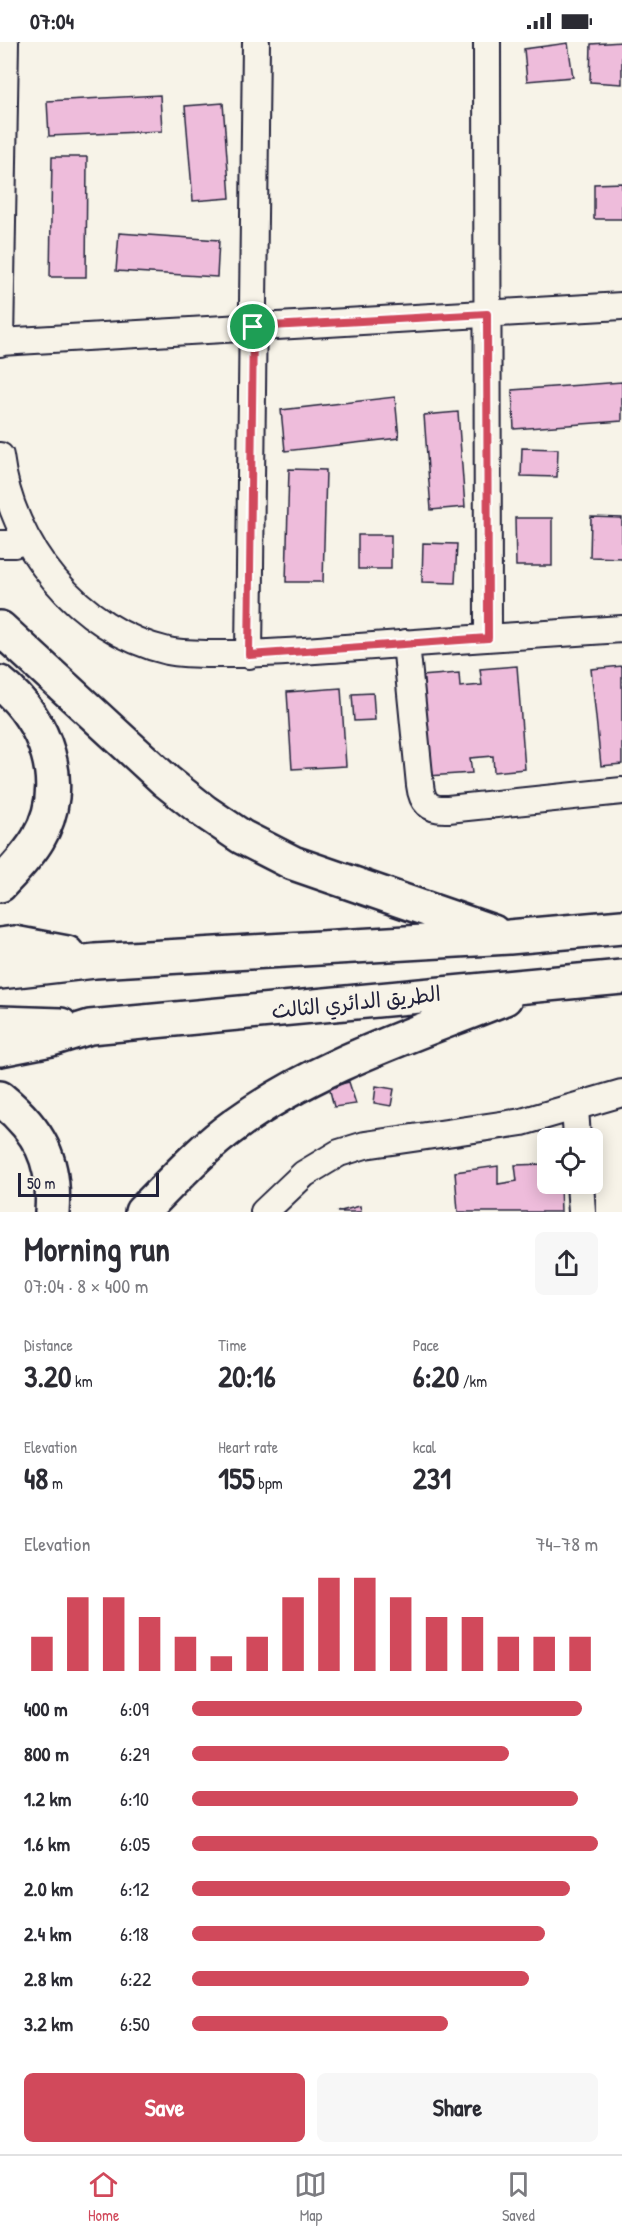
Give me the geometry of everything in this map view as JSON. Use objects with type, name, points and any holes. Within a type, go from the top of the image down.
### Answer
[{"type":"highway","points":[[0,628],[166,781],[205,812],[242,837],[293,863],[509,937]]},
{"type":"highway","points":[[0,683],[19,700],[32,717],[41,734],[53,772],[50,807],[45,825],[38,839],[0,885]]},
{"type":"highway","points":[[0,972],[95,961],[509,937],[622,927]]},
{"type":"highway","points":[[0,945],[14,943],[95,961]]},
{"type":"highway","name":"الطريق الدائري الثالث","points":[[0,1049],[51,1039],[90,1028],[622,977]]},
{"type":"highway","points":[[142,1212],[203,1152],[266,1103],[339,1063],[543,984]]},
{"type":"highway","name":"الطريق الدائري الثالث","points":[[0,1023],[40,1022],[90,1028]]},
{"type":"highway","points":[[0,1098],[20,1114],[35,1132],[43,1149],[50,1174],[52,1212]]},
{"type":"street","points":[[5,42],[0,342],[622,306]]},
{"type":"street","points":[[249,655],[256,42]]},
{"type":"street","points":[[487,42],[488,638]]},
{"type":"street","points":[[0,456],[7,494],[27,540],[40,562],[89,612],[127,635],[169,651],[249,655],[622,629]]},
{"type":"street","points":[[0,544],[14,544],[27,540]]},
{"type":"street","points":[[406,643],[421,795],[428,804],[437,809],[448,809],[622,790]]},
{"type":"street","points":[[264,1212],[304,1174],[339,1153],[365,1145],[511,1124],[622,1094]]},
{"type":"street","points":[[575,1108],[576,1128]]},
{"type":"street","points":[[581,1194],[582,1212]]},
{"type":"building","points":[[622,42],[622,84],[590,82],[591,44]]},
{"type":"building","points":[[568,43],[573,77],[527,81],[524,49]]},
{"type":"building","points":[[160,95],[162,131],[49,136],[47,101]]},
{"type":"building","points":[[223,103],[230,198],[193,201],[185,106]]},
{"type":"building","points":[[52,157],[87,157],[86,277],[50,277]]},
{"type":"building","points":[[622,183],[622,219],[594,219],[594,184]]},
{"type":"building","points":[[119,233],[219,240],[217,277],[116,271]]},
{"type":"building","points":[[622,382],[622,421],[514,429],[512,390]]},
{"type":"building","points":[[395,397],[399,438],[285,451],[281,410]]},
{"type":"building","points":[[458,412],[465,507],[431,510],[424,415]]},
{"type":"building","points":[[522,448],[558,449],[557,477],[521,476]]},
{"type":"building","points":[[289,469],[326,470],[323,582],[286,582]]},
{"type":"building","points":[[591,517],[622,518],[622,558],[590,557]]},
{"type":"building","points":[[515,518],[552,518],[552,566],[516,566]]},
{"type":"building","points":[[358,535],[391,535],[391,569],[358,569]]},
{"type":"building","points":[[423,543],[457,544],[455,583],[422,582]]},
{"type":"building","points":[[517,666],[525,769],[494,772],[493,756],[470,758],[472,773],[428,776],[421,676],[459,673],[460,687],[482,685],[480,669]]},
{"type":"building","points":[[622,666],[622,764],[601,766],[591,669]]},
{"type":"building","points":[[341,688],[346,766],[292,769],[287,692]]},
{"type":"building","points":[[373,693],[375,720],[354,721],[352,694]]},
{"type":"building","points":[[349,1082],[356,1104],[334,1107],[329,1087]]},
{"type":"building","points":[[376,1086],[394,1089],[391,1106],[374,1103]]},
{"type":"building","points":[[537,1164],[537,1194],[560,1194],[561,1212],[458,1212],[455,1172],[498,1166],[498,1184],[517,1181],[515,1165]]},
{"type":"building","points":[[360,1206],[361,1212],[337,1212]]},
{"type":"route","points":[[487,314],[488,638],[249,655],[253,327],[487,314]]}]
